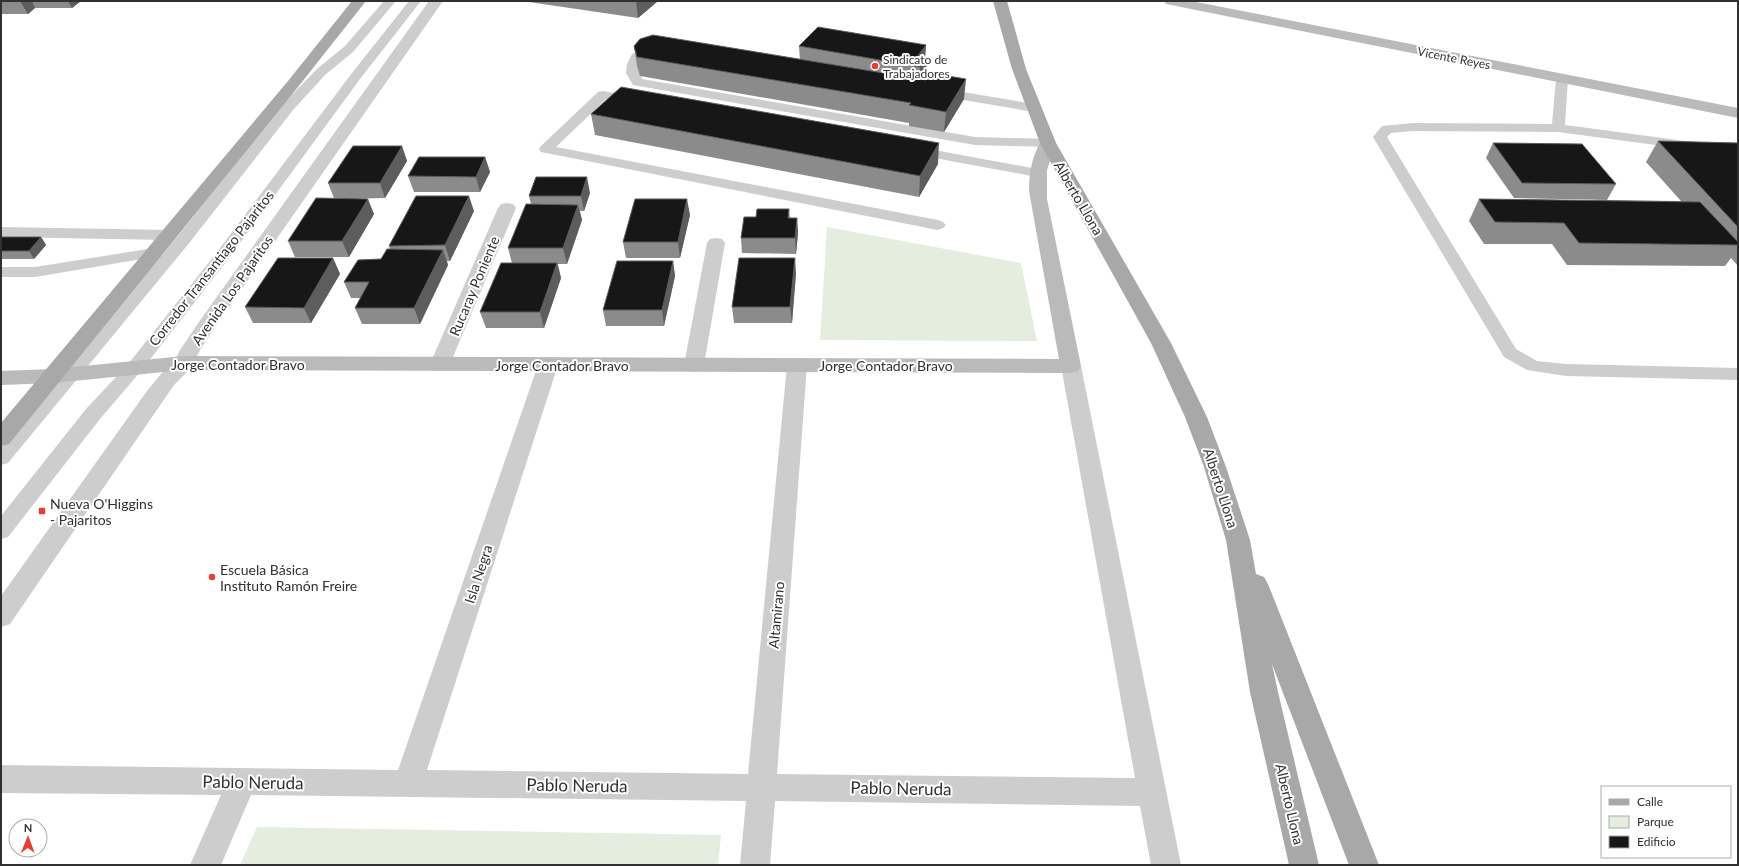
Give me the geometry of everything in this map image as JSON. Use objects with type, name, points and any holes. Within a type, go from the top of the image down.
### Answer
[{"type":"main road","points":[[5,433],[62,375],[154,253],[294,84],[359,1]]},
{"type":"main road","name":"Alberto Llona","points":[[1000,1],[1013,48],[1034,108],[1048,142],[1177,373],[1216,467],[1238,540],[1264,692],[1304,865]]},
{"type":"main road","points":[[1238,540],[1364,865]]},
{"type":"street","name":"Avenida Los Pajaritos","points":[[1,616],[166,380],[184,363],[190,350],[208,323],[436,1]]},
{"type":"street","name":"Vicente Reyes","points":[[1171,1],[1738,113]]},
{"type":"street","name":"Alberto Llona","points":[[1048,142],[1042,155],[1037,173],[1038,199],[1166,865]]},
{"type":"street","name":"Rucaray Poniente","points":[[440,364],[507,208]]},
{"type":"street","points":[[694,365],[716,243]]},
{"type":"street","name":"Jorge Contador Bravo","points":[[1,378],[62,375],[184,363],[1071,366]]},
{"type":"street","name":"Isla Negra","points":[[408,784],[548,364]]},
{"type":"street","name":"Altamirano","points":[[755,865],[797,365]]},
{"type":"street","name":"Pablo Neruda","points":[[1,779],[1153,792]]},
{"type":"street","points":[[205,865],[242,782]]},
{"type":"lane","points":[[1,458],[62,375],[184,238],[288,107],[322,72],[349,49],[390,1]]},
{"type":"lane","name":"Corredor Transantiago Pajaritos","points":[[1,531],[88,420],[135,367],[220,259],[356,76],[415,1]]},
{"type":"lane","points":[[671,50],[651,50],[636,57],[631,68],[632,75],[638,82],[975,141],[1048,142]]},
{"type":"lane","points":[[1558,128],[1562,79]]},
{"type":"lane","points":[[923,89],[1034,108]]},
{"type":"lane","points":[[650,104],[604,95],[546,149],[938,225]]},
{"type":"lane","points":[[1738,152],[1558,128],[1413,127],[1387,129],[1380,137],[1510,354],[1533,366],[1566,370],[1738,374]]},
{"type":"lane","points":[[900,148],[1037,173]]},
{"type":"lane","points":[[1,232],[169,235]]},
{"type":"lane","points":[[1,272],[35,272],[154,253]]},
{"type":"green space","points":[[827,227],[1021,263],[1037,341],[820,340]]},
{"type":"green space","points":[[257,827],[721,835],[718,865],[240,865]]},
{"type":"building","points":[[818,27],[926,45],[917,57],[927,59],[920,67],[799,46]]},
{"type":"building","points":[[653,35],[926,80],[930,73],[966,79],[946,112],[909,105],[911,103],[637,57],[634,46],[640,39]]},
{"type":"building","points":[[621,87],[939,143],[920,176],[591,114]]},
{"type":"building","points":[[1658,141],[1738,143],[1738,227]]},
{"type":"building","points":[[1493,143],[1582,144],[1616,184],[1522,183]]},
{"type":"building","points":[[353,146],[402,146],[380,183],[328,183]]},
{"type":"building","points":[[419,157],[485,157],[476,177],[408,176]]},
{"type":"building","points":[[536,177],[587,177],[581,196],[529,196]]},
{"type":"building","points":[[416,196],[469,196],[445,245],[389,246]]},
{"type":"building","points":[[316,198],[368,199],[342,241],[288,241]]},
{"type":"building","points":[[635,199],[687,199],[678,242],[623,242]]},
{"type":"building","points":[[1479,199],[1700,202],[1738,242],[1738,245],[1579,243],[1564,223],[1495,222]]},
{"type":"building","points":[[526,204],[578,205],[563,248],[508,248]]},
{"type":"building","points":[[757,209],[789,209],[788,218],[797,218],[795,238],[741,238],[744,217],[756,217]]},
{"type":"building","points":[[2,237],[41,237],[29,251],[1,251]]},
{"type":"building","points":[[387,249],[443,250],[414,308],[355,308],[369,282],[344,282],[358,260],[381,259]]},
{"type":"building","points":[[278,258],[333,258],[304,308],[245,307]]},
{"type":"building","points":[[739,258],[795,258],[790,307],[732,307]]},
{"type":"building","points":[[617,261],[673,261],[662,310],[603,310]]},
{"type":"building","points":[[501,263],[557,263],[540,312],[480,312]]},
{"type":"place","name":"Sindicato de Trabajadores","points":[[875,66]]},
{"type":"place","name":"Nueva O'Higgins - Pajaritos","points":[[42,511]]},
{"type":"place","name":"Escuela Básica Instituto Ramón Freire","points":[[212,577]]}]
